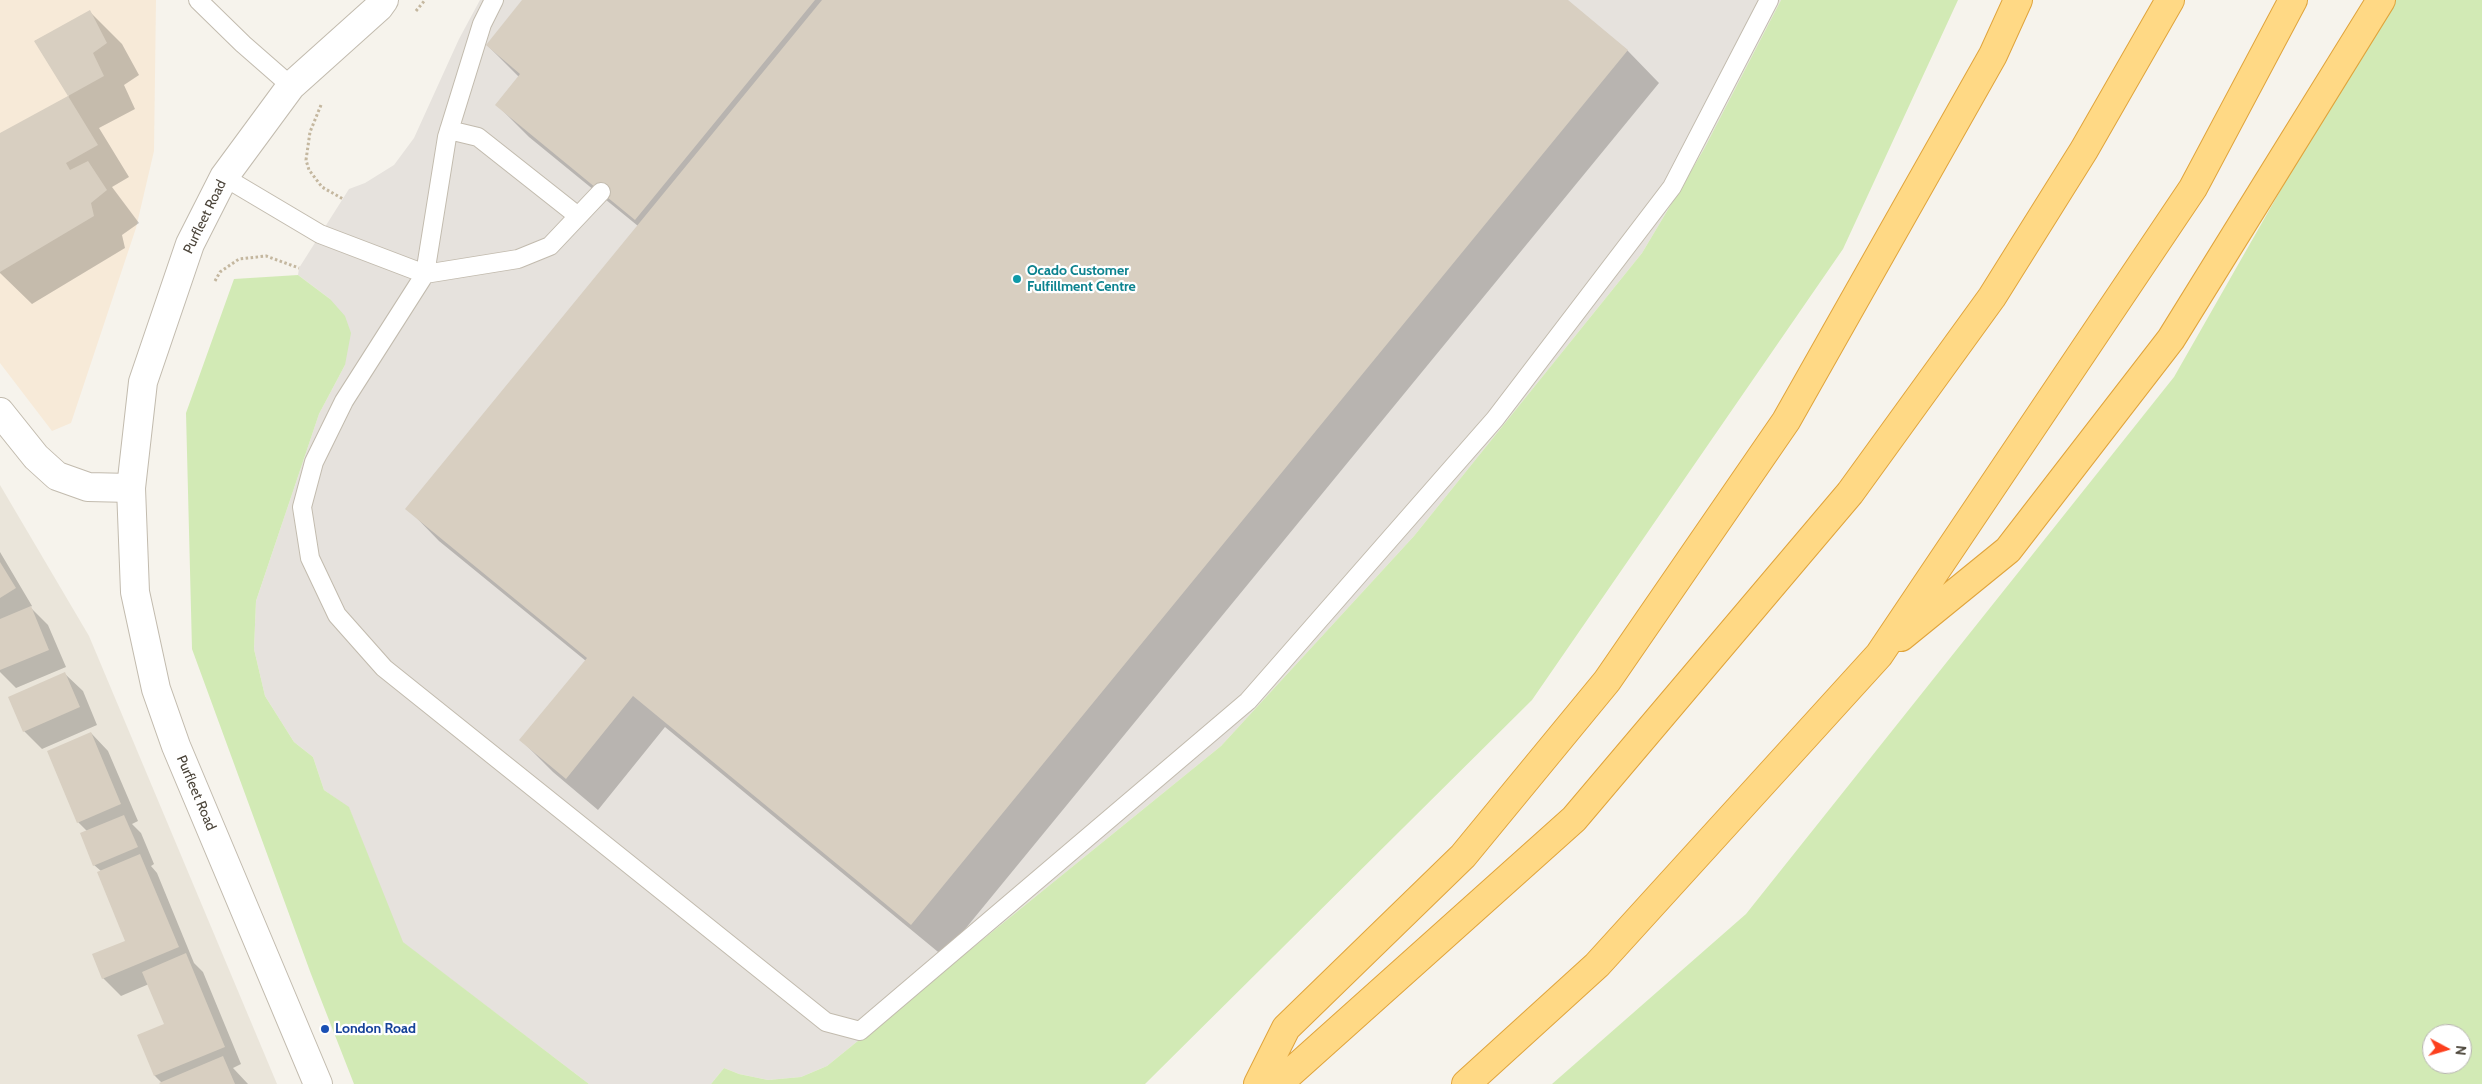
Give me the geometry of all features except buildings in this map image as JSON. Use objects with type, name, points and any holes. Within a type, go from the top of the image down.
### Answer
[{"type":"highway","points":[[1258,1084],[1286,1028],[1463,856],[1607,681],[1786,421],[1993,55],[2018,0]]},
{"type":"highway","points":[[1278,1084],[1574,819],[1850,492],[1992,297],[2084,150],[2170,0]]},
{"type":"highway","points":[[1466,1084],[1597,965],[1879,655],[2193,188],[2293,0]]},
{"type":"highway","points":[[1879,655],[2008,550],[2171,339],[2381,0]]},
{"type":"street","name":"Purfleet Road","points":[[318,1084],[176,746],[156,689],[135,592],[132,488],[143,382],[190,244],[224,177],[291,86],[379,8],[384,0]]},
{"type":"street","points":[[0,412],[36,457],[57,476],[88,487],[132,488]]},
{"type":"lane","points":[[198,0],[291,86]]},
{"type":"lane","points":[[494,0],[482,24],[449,130],[425,274],[344,401],[314,462],[302,507],[310,558],[337,615],[384,668],[826,1022],[860,1031],[1248,701],[1495,419],[1672,187],[1769,0]]},
{"type":"lane","points":[[449,130],[478,137],[578,216]]},
{"type":"lane","points":[[224,177],[320,234],[425,274],[518,259],[550,246],[601,192]]},
{"type":"path","points":[[410,18],[425,0]]},
{"type":"path","points":[[327,99],[321,105],[310,132],[306,160],[309,170],[322,187],[343,199]]},
{"type":"path","points":[[211,287],[220,272],[239,259],[266,256],[299,268]]},
{"type":"shaded area","points":[[0,0],[156,0],[154,151],[136,228],[71,423],[52,431],[0,363]]},
{"type":"shaded area","points":[[480,0],[1781,0],[1704,149],[1642,253],[1414,536],[1221,746],[827,1066],[801,1077],[768,1080],[739,1074],[724,1068],[711,1084],[589,1084],[402,942],[349,808],[324,790],[313,757],[294,742],[265,696],[254,649],[256,601],[319,414],[345,365],[330,299],[298,275],[299,268],[349,189],[365,183],[394,165],[414,138],[459,39]]},
{"type":"shaded area","points":[[0,485],[89,636],[277,1084],[0,1084]]},
{"type":"green space","points":[[1781,0],[1958,0],[1843,249],[1532,700],[1145,1084],[711,1084],[724,1068],[739,1074],[768,1080],[801,1077],[827,1066],[1221,746],[1414,536],[1642,253],[1704,149]]},
{"type":"green space","points":[[2389,0],[2482,0],[2482,1084],[1552,1084],[1746,914],[2174,377]]},
{"type":"green space","points":[[298,275],[330,299],[345,316],[351,333],[345,365],[319,414],[256,601],[254,649],[265,696],[294,742],[313,757],[324,790],[349,807],[403,942],[589,1084],[354,1084],[311,974],[192,649],[186,413],[234,279]]},
{"type":"place","name":"Ocado Customer Fulfillment Centre","points":[[1017,279]]},
{"type":"place","name":"London Road","points":[[325,1029]]}]
